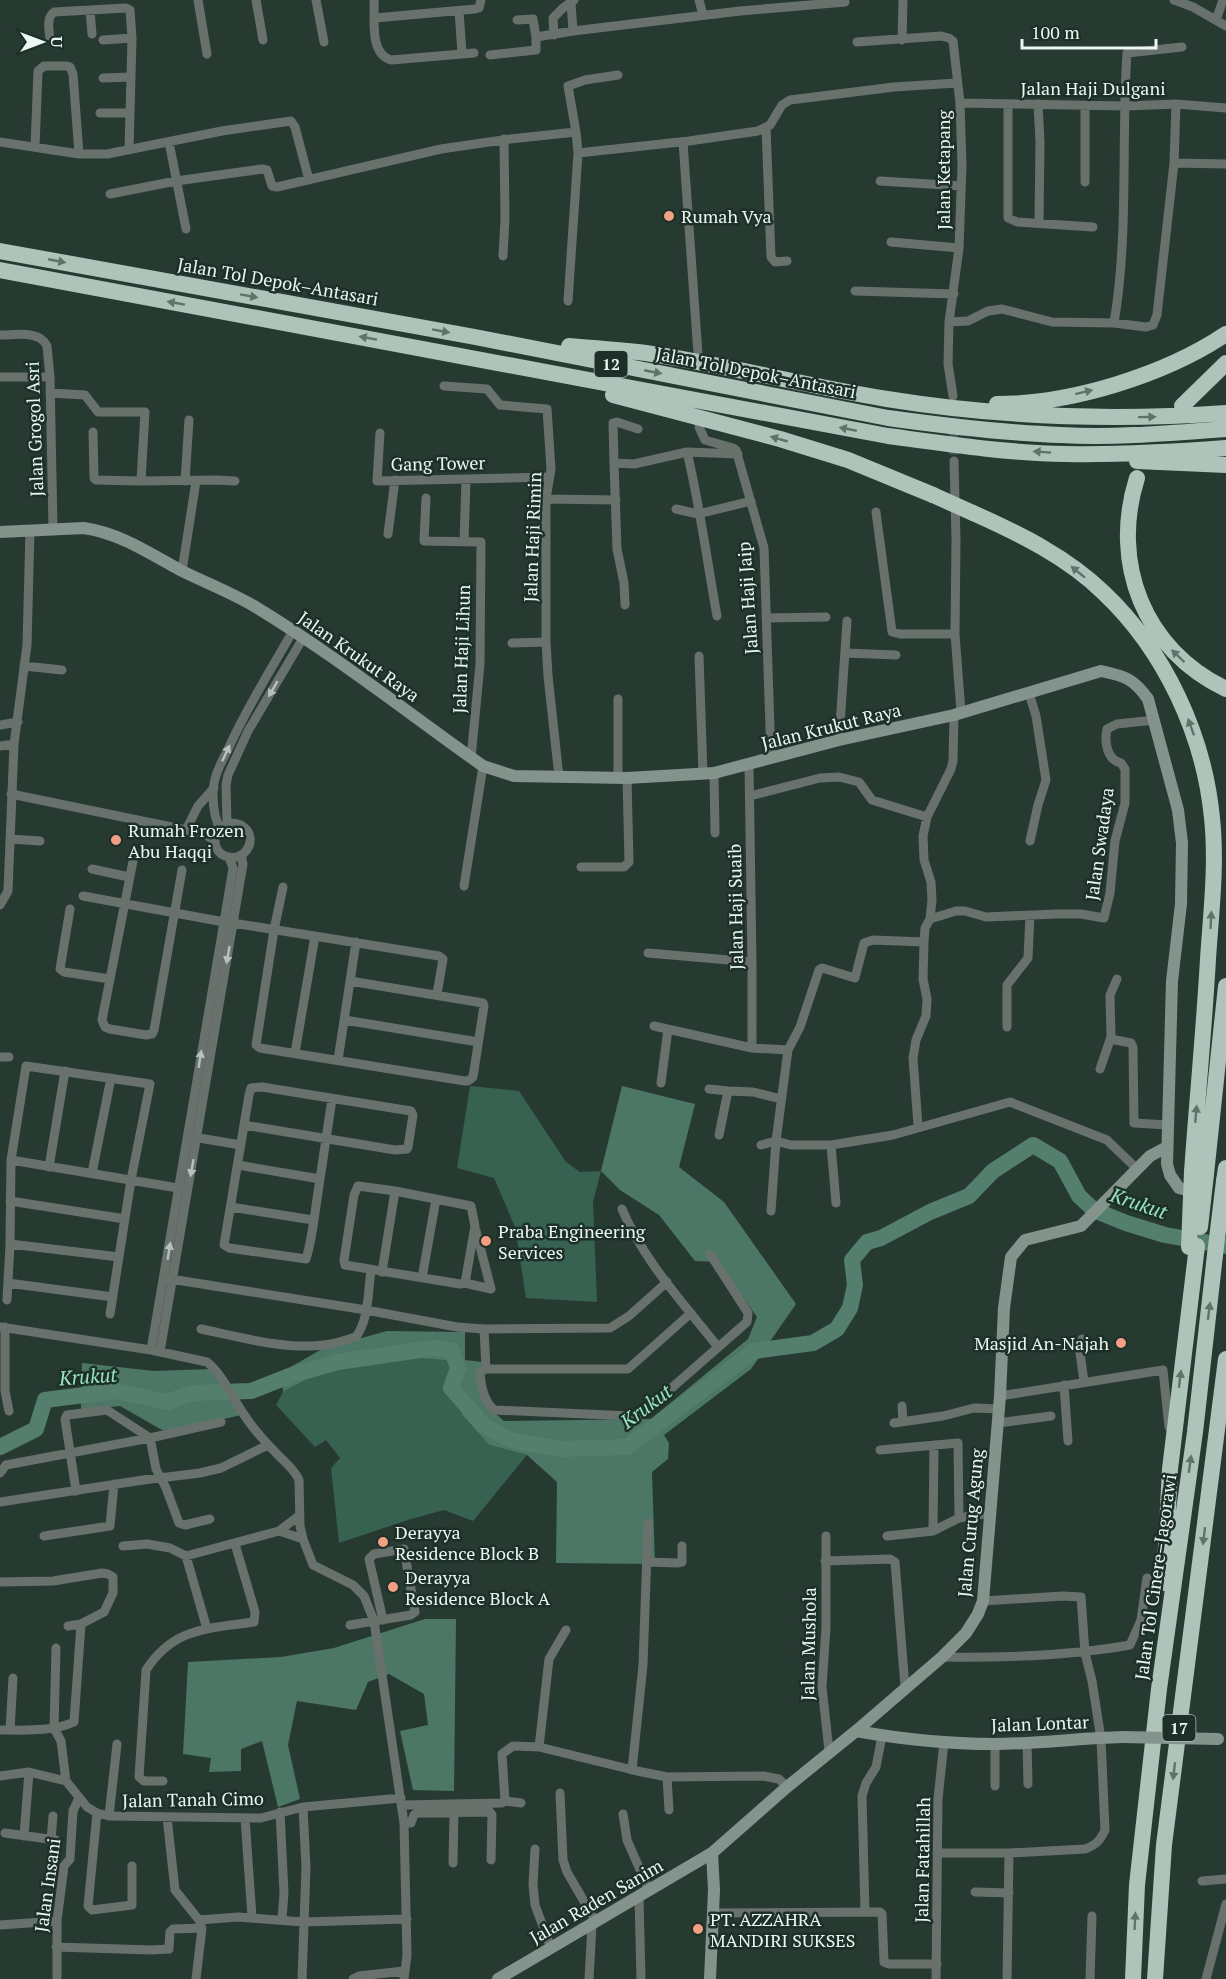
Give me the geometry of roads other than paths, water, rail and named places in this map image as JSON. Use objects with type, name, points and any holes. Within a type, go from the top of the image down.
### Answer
[{"type":"highway","name":"Jalan Tol Depok–Antasari","points":[[0,250],[475,337],[866,414],[932,424],[1063,435],[1147,435],[1226,429]]},
{"type":"highway","name":"12","points":[[0,270],[888,436],[987,449],[1066,454],[1226,448]]},
{"type":"highway","points":[[922,404],[1011,404],[1068,396],[1120,384],[1168,365],[1226,334]]},
{"type":"highway","points":[[475,337],[645,353],[922,404],[1000,413],[1100,418],[1226,413]]},
{"type":"highway","points":[[484,360],[780,439],[848,460],[1021,535],[1059,558],[1104,592],[1135,627],[1163,668],[1183,706],[1198,748],[1209,790],[1214,870],[1199,1173],[1186,1328],[1170,1468],[1160,1689]]},
{"type":"highway","points":[[1182,406],[1226,363]]},
{"type":"highway","points":[[1066,454],[1149,463],[1226,465]]},
{"type":"highway","points":[[1137,478],[1127,519],[1127,542],[1134,584],[1144,609],[1159,634],[1177,656],[1209,681],[1226,689]]},
{"type":"highway","points":[[1199,1173],[1226,986]]},
{"type":"highway","name":"Jalan Tol Cinere–Jagorawi","points":[[1133,1979],[1137,1885],[1225,1182]]},
{"type":"highway","name":"17","points":[[1155,1979],[1164,1845],[1226,1359]]},
{"type":"highway","points":[[1212,1478],[1226,1407]]},
{"type":"street","points":[[66,0],[67,11]]},
{"type":"street","points":[[198,0],[207,54]]},
{"type":"street","points":[[256,0],[263,40]]},
{"type":"street","points":[[316,0],[324,42]]},
{"type":"street","points":[[374,0],[378,49],[386,58],[391,60],[474,52]]},
{"type":"street","points":[[375,18],[479,8],[481,0]]},
{"type":"street","points":[[699,0],[703,15]]},
{"type":"street","points":[[737,0],[740,11]]},
{"type":"street","points":[[902,39],[903,0]]},
{"type":"street","points":[[1174,0],[1193,7],[1226,26]]},
{"type":"street","points":[[1216,20],[1223,0]]},
{"type":"street","points":[[536,37],[573,30],[740,11],[769,4],[839,1]]},
{"type":"street","points":[[573,2],[573,30]]},
{"type":"street","points":[[517,21],[553,18],[573,2]]},
{"type":"street","points":[[50,39],[51,14],[128,8],[131,12],[129,150]]},
{"type":"street","points":[[90,10],[92,34]]},
{"type":"street","points":[[459,11],[462,52]]},
{"type":"street","points":[[553,18],[554,35]]},
{"type":"street","points":[[490,55],[536,50],[534,19]]},
{"type":"street","name":"Jalan Ketapang","points":[[857,42],[941,36],[951,39],[954,46],[960,102],[961,186],[959,248],[949,322],[948,364],[953,396]]},
{"type":"street","points":[[103,40],[132,38]]},
{"type":"street","points":[[1114,324],[1121,285],[1123,247],[1126,53],[1182,47]]},
{"type":"street","points":[[35,147],[38,71],[44,66],[67,66],[73,74],[79,154]]},
{"type":"street","points":[[568,301],[578,153],[567,90],[568,86],[585,80],[618,75]]},
{"type":"street","points":[[103,78],[131,77]]},
{"type":"street","points":[[578,153],[683,142],[758,131],[772,123],[782,105],[790,100],[894,87],[957,84]]},
{"type":"street","name":"Jalan Haji Dulgani","points":[[960,102],[1126,106],[1176,104],[1226,108]]},
{"type":"street","points":[[1008,104],[1008,218],[1017,222],[1093,227]]},
{"type":"street","points":[[1038,104],[1040,142],[1038,222]]},
{"type":"street","points":[[949,322],[968,321],[988,310],[1002,309],[1052,322],[1150,327],[1156,322],[1174,163],[1176,104]]},
{"type":"street","points":[[1084,105],[1085,182]]},
{"type":"street","points":[[100,112],[130,112]]},
{"type":"street","points":[[0,142],[79,154],[107,154],[222,131],[291,121],[295,127],[309,180]]},
{"type":"street","points":[[766,128],[771,257],[775,262],[787,261]]},
{"type":"street","points":[[110,194],[176,181],[262,169],[267,170],[272,186],[275,188],[441,149],[504,139],[576,132]]},
{"type":"street","points":[[503,256],[504,139]]},
{"type":"street","points":[[169,142],[186,229]]},
{"type":"street","points":[[683,142],[698,354]]},
{"type":"street","points":[[1174,163],[1226,164]]},
{"type":"street","points":[[880,181],[961,186]]},
{"type":"street","points":[[891,242],[959,248]]},
{"type":"street","points":[[855,291],[954,294]]},
{"type":"street","name":"Jalan Grogol Asri","points":[[0,335],[35,336],[43,339],[47,346],[50,377],[53,529]]},
{"type":"street","points":[[0,377],[50,377]]},
{"type":"street","name":"Jalan Haji Rimin","points":[[444,386],[488,389],[500,405],[547,409],[551,469],[546,499],[546,642],[559,777]]},
{"type":"street","points":[[50,393],[85,395],[98,412],[145,412],[141,481]]},
{"type":"street","points":[[185,481],[189,420]]},
{"type":"street","points":[[625,605],[624,583],[617,549],[613,423],[617,422],[638,429]]},
{"type":"street","points":[[699,427],[705,440],[733,448],[738,454]]},
{"type":"street","points":[[93,432],[94,478],[99,481],[217,480],[235,482]]},
{"type":"street","name":"Gang Tower","points":[[380,433],[377,482],[549,477]]},
{"type":"street","points":[[614,464],[634,464],[687,452],[738,454]]},
{"type":"street","points":[[687,452],[717,616]]},
{"type":"street","name":"Jalan Haji Jaip","points":[[738,454],[764,548],[771,759]]},
{"type":"street","points":[[918,1126],[913,1058],[916,1040],[926,1016],[927,999],[923,979],[924,942],[925,928],[930,919],[931,882],[924,860],[923,836],[927,816],[951,769],[956,716],[954,461]]},
{"type":"street","points":[[388,534],[395,480]]},
{"type":"street","points":[[426,498],[424,541],[464,542],[466,480]]},
{"type":"street","points":[[182,571],[196,481]]},
{"type":"street","points":[[546,499],[616,500]]},
{"type":"street","points":[[676,509],[698,514],[752,501]]},
{"type":"street","points":[[876,512],[892,632],[955,634]]},
{"type":"street","name":"Jalan Krukut Raya","points":[[0,532],[53,529],[95,530],[120,538],[252,605],[483,766],[514,776],[622,778],[710,776],[839,740],[956,716],[1030,696],[1101,671],[1122,675],[1138,685],[1148,699],[1178,810],[1182,843],[1181,904],[1172,981],[1167,1164],[1170,1175],[1179,1188],[1190,1192],[1225,1182]]},
{"type":"street","points":[[0,905],[8,891],[14,744],[24,666],[30,530]]},
{"type":"street","name":"Jalan Haji Lihun","points":[[464,542],[481,542],[480,664],[471,758]]},
{"type":"street","points":[[766,618],[826,617]]},
{"type":"street","points":[[839,740],[847,621]]},
{"type":"street","points":[[186,830],[198,806],[214,785],[238,727],[298,635]]},
{"type":"street","points":[[227,824],[226,785],[248,731],[298,635]]},
{"type":"street","points":[[512,643],[546,642]]},
{"type":"street","points":[[845,653],[896,655]]},
{"type":"street","points":[[699,656],[715,833]]},
{"type":"street","points":[[24,666],[62,670]]},
{"type":"street","points":[[1030,696],[1036,717],[1046,780],[1030,841]]},
{"type":"street","points":[[581,867],[624,867],[629,862],[618,699]]},
{"type":"street","name":"Jalan Swadaya","points":[[930,919],[956,911],[986,917],[1081,914],[1104,918],[1110,893],[1115,841],[1125,803],[1125,769],[1121,763],[1114,762],[1110,758],[1107,729],[1117,724],[1155,720]]},
{"type":"street","points":[[0,724],[18,722]]},
{"type":"street","points":[[0,746],[14,744]]},
{"type":"street","name":"Jalan Haji Suaib","points":[[749,765],[752,1048]]},
{"type":"street","points":[[464,886],[483,766]]},
{"type":"street","points":[[750,792],[820,778],[839,777],[859,782],[872,800],[927,816]]},
{"type":"street","points":[[214,785],[226,785]]},
{"type":"street","points":[[214,785],[214,835],[218,850],[229,857],[241,855],[248,848],[250,838],[242,825],[232,822],[214,835]]},
{"type":"street","points":[[11,794],[214,835]]},
{"type":"street","points":[[10,839],[40,841]]},
{"type":"street","points":[[156,1351],[212,1017],[229,922],[243,864],[241,855]]},
{"type":"street","points":[[134,856],[102,1020],[105,1027],[146,1035],[152,1034],[182,870]]},
{"type":"street","points":[[229,857],[232,868],[229,922]]},
{"type":"street","points":[[92,869],[129,877]]},
{"type":"street","points":[[282,887],[256,1045],[260,1048],[468,1081],[474,1074],[483,1003],[350,981]]},
{"type":"street","points":[[83,896],[439,956],[443,959],[437,994]]},
{"type":"street","points":[[70,909],[60,969],[64,972],[110,979]]},
{"type":"street","points":[[1007,1027],[1007,985],[1028,958],[1030,915]]},
{"type":"street","points":[[295,1053],[315,936]]},
{"type":"street","points":[[771,1210],[776,1141],[788,1050],[800,1027],[819,970],[822,968],[855,978],[864,943],[873,940],[924,942]]},
{"type":"street","points":[[338,1060],[356,942]]},
{"type":"street","points":[[648,953],[752,962]]},
{"type":"street","points":[[1100,1069],[1111,1037],[1110,995],[1117,979]]},
{"type":"street","points":[[345,1020],[478,1042]]},
{"type":"street","points":[[654,1026],[752,1048],[788,1050]]},
{"type":"street","points":[[661,1083],[668,1029]]},
{"type":"street","points":[[1111,1037],[1131,1043],[1133,1047],[1134,1124],[1168,1125]]},
{"type":"street","points":[[7,1300],[12,1160],[25,1066],[28,1065],[150,1084],[131,1180],[110,1314]]},
{"type":"street","points":[[49,1167],[65,1071]]},
{"type":"street","points":[[92,1173],[111,1078]]},
{"type":"street","points":[[244,1125],[326,1138],[395,1150],[405,1150],[408,1146],[413,1115],[411,1111],[255,1086],[250,1090],[244,1125],[231,1207],[224,1245],[229,1248],[306,1259],[314,1220],[326,1138],[332,1099]]},
{"type":"street","points":[[709,1089],[753,1092],[781,1099]]},
{"type":"street","points":[[719,1136],[728,1092]]},
{"type":"street","points":[[761,1146],[776,1141],[791,1145],[831,1145],[893,1135],[918,1126],[1010,1102],[1107,1140],[1137,1169]]},
{"type":"street","points":[[192,1137],[241,1146]]},
{"type":"street","points":[[831,1145],[836,1203]]},
{"type":"street","name":"Jalan Curug Agung","points":[[712,1852],[942,1657],[966,1633],[983,1601],[1000,1396],[1004,1308],[1011,1257],[1025,1240],[1081,1226],[1150,1156],[1167,1147]]},
{"type":"street","points":[[12,1160],[184,1189]]},
{"type":"street","points":[[238,1165],[320,1179]]},
{"type":"street","points":[[361,1186],[395,1191],[471,1206],[491,1289],[345,1265],[356,1190],[361,1186]]},
{"type":"street","points":[[382,1272],[395,1191]]},
{"type":"street","points":[[422,1278],[436,1199]]},
{"type":"street","points":[[10,1201],[125,1219]]},
{"type":"street","points":[[231,1207],[314,1220]]},
{"type":"street","points":[[622,1209],[631,1232],[718,1347]]},
{"type":"street","points":[[465,1283],[474,1226]]},
{"type":"street","points":[[10,1244],[119,1257]]},
{"type":"street","points":[[691,1313],[628,1369],[486,1369],[480,1372],[482,1388],[489,1405],[494,1410],[630,1416],[643,1413],[747,1322],[749,1316],[710,1254]]},
{"type":"street","points":[[201,1329],[293,1346],[324,1345],[356,1337],[362,1328],[366,1310],[370,1270]]},
{"type":"street","points":[[169,1279],[366,1310],[457,1327],[484,1329],[610,1328],[629,1316],[667,1282]]},
{"type":"street","points":[[8,1282],[113,1297]]},
{"type":"street","points":[[9,1411],[5,1391],[2,1327],[156,1351],[207,1362],[229,1390],[246,1418],[300,1480],[303,1539],[313,1565],[353,1585],[364,1596],[378,1620]]},
{"type":"street","points":[[484,1329],[486,1369]]},
{"type":"street","points":[[1082,1339],[1079,1345],[1084,1382]]},
{"type":"street","points":[[1000,1396],[1163,1370],[1169,1426]]},
{"type":"street","points":[[1064,1385],[1068,1441]]},
{"type":"street","points":[[902,1406],[898,1422],[943,1416],[974,1408],[999,1409]]},
{"type":"street","points":[[76,1491],[65,1419],[67,1415],[107,1410],[150,1438],[156,1469],[179,1523],[185,1525],[210,1519]]},
{"type":"street","points":[[998,1423],[1051,1416]]},
{"type":"street","points":[[0,1473],[6,1465],[221,1422]]},
{"type":"street","points":[[880,1450],[958,1443],[959,1518]]},
{"type":"street","points":[[0,1502],[200,1473],[221,1468],[268,1445]]},
{"type":"street","points":[[933,1531],[934,1445]]},
{"type":"street","points":[[44,1536],[110,1526],[114,1485]]},
{"type":"street","points":[[887,1536],[933,1531],[959,1518],[991,1513]]},
{"type":"street","points":[[123,1546],[147,1544],[170,1548],[186,1556],[279,1531],[300,1515]]},
{"type":"street","points":[[632,1770],[643,1665],[648,1523]]},
{"type":"street","points":[[279,1531],[303,1539]]},
{"type":"street","name":"Jalan Mushola","points":[[826,1536],[826,1628],[822,1687],[829,1751]]},
{"type":"street","points":[[163,1781],[144,1781],[140,1777],[146,1670],[154,1656],[177,1639],[193,1631],[254,1622],[255,1612],[235,1544]]},
{"type":"street","points":[[648,1562],[682,1562],[682,1546]]},
{"type":"street","points":[[350,1625],[378,1620],[411,1616],[415,1612],[404,1549],[374,1554],[369,1559],[378,1620],[402,1801],[407,1955],[404,1975],[359,1976],[353,1979]]},
{"type":"street","points":[[186,1556],[207,1629]]},
{"type":"street","points":[[825,1561],[890,1559],[895,1562],[905,1688]]},
{"type":"street","points":[[0,1582],[53,1581],[102,1573],[113,1577],[112,1593],[106,1610],[81,1624],[68,1626]]},
{"type":"street","points":[[942,1657],[982,1658],[1085,1653],[1130,1645],[1142,1620],[1147,1578]]},
{"type":"street","points":[[937,1853],[1010,1853],[1085,1849],[1100,1840],[1105,1830],[1101,1739],[1085,1653],[1082,1597],[983,1601]]},
{"type":"street","points":[[13,1678],[5,1730],[54,1728],[73,1723],[76,1719],[81,1624]]},
{"type":"street","points":[[538,1747],[549,1659],[566,1630]]},
{"type":"street","points":[[0,1776],[29,1772],[66,1780],[61,1741],[54,1728],[56,1648]]},
{"type":"street","name":"Jalan Lontar","points":[[856,1731],[944,1742],[995,1744],[1123,1737],[1222,1739]]},
{"type":"street","points":[[865,1912],[862,1796],[866,1783],[876,1767],[882,1736]]},
{"type":"street","name":"Jalan Fatahillah","points":[[936,1979],[938,1799],[944,1742]]},
{"type":"street","points":[[1027,1742],[1028,1784]]},
{"type":"street","points":[[109,1816],[117,1744]]},
{"type":"street","points":[[995,1744],[995,1786]]},
{"type":"street","points":[[505,1801],[502,1754],[513,1746],[538,1747],[667,1777],[763,1776],[779,1779],[787,1787]]},
{"type":"street","points":[[24,1836],[29,1772]]},
{"type":"street","points":[[667,1777],[669,1810]]},
{"type":"street","name":"Jalan Tanah Cimo","points":[[66,1780],[87,1807],[109,1816],[261,1818],[303,1807],[402,1801],[521,1803]]},
{"type":"street","points":[[560,1793],[565,1866],[594,1923],[590,1979]]},
{"type":"street","name":"Jalan Insani","points":[[57,1979],[57,1921],[64,1866],[70,1860],[73,1811],[79,1798]]},
{"type":"street","points":[[302,1979],[306,1868],[303,1807]]},
{"type":"street","points":[[280,1812],[284,1893],[282,1919]]},
{"type":"street","points":[[453,1863],[454,1812]]},
{"type":"street","points":[[97,1813],[88,1906],[92,1910],[132,1905],[132,1866]]},
{"type":"street","points":[[404,1823],[411,1823],[417,1813],[492,1813],[491,1860]]},
{"type":"street","points":[[623,1814],[627,1840],[644,1894],[641,1979]]},
{"type":"street","points":[[5,1833],[54,1840],[53,1816]]},
{"type":"street","points":[[167,1817],[175,1890],[200,1924],[196,1979]]},
{"type":"street","points":[[245,1818],[252,1917]]},
{"type":"street","points":[[535,1849],[535,1905],[551,1948]]},
{"type":"street","points":[[710,1979],[714,1890],[712,1852]]},
{"type":"street","name":"Jalan Raden Sanim","points":[[498,1979],[511,1975],[551,1948],[712,1852]]},
{"type":"street","points":[[1007,1979],[1010,1853]]},
{"type":"street","points":[[1203,1881],[1226,1879]]},
{"type":"street","points":[[975,1892],[1009,1893]]},
{"type":"street","points":[[1206,1979],[1226,1904]]},
{"type":"street","points":[[712,1913],[880,1912],[882,1914],[884,1962],[889,1964],[937,1964]]},
{"type":"street","points":[[1090,1979],[1092,1916]]},
{"type":"street","points":[[56,1947],[169,1949],[172,1929],[218,1918],[252,1917],[303,1922],[406,1919]]},
{"type":"street","points":[[0,1925],[57,1921]]},
{"type":"waterway","name":"Krukut","points":[[0,1447],[36,1429],[45,1400],[116,1391],[167,1402],[192,1393],[251,1391],[292,1375],[338,1362],[434,1348],[452,1351],[458,1368],[451,1388],[484,1426],[513,1441],[560,1449],[627,1447],[754,1351],[813,1343],[837,1329],[850,1308],[855,1285],[852,1260],[867,1242],[881,1238],[930,1212],[969,1196],[993,1171],[1033,1145],[1060,1161],[1079,1196],[1094,1210],[1165,1235],[1226,1246]]},
{"type":"tunnel","points":[[953,405],[954,461]]},
{"type":"place","name":"Rumah Vya","points":[[669,216]]},
{"type":"place","name":"Rumah Frozen Abu Haqqi","points":[[116,840]]},
{"type":"place","name":"Praba Engineering Services","points":[[486,1241]]},
{"type":"place","name":"Masjid An-Najah","points":[[1121,1343]]},
{"type":"place","name":"Derayya Residence Block B","points":[[383,1542]]},
{"type":"place","name":"Derayya Residence Block A","points":[[393,1587]]},
{"type":"place","name":"PT. AZZAHRA MANDIRI SUKSES","points":[[698,1929]]}]
